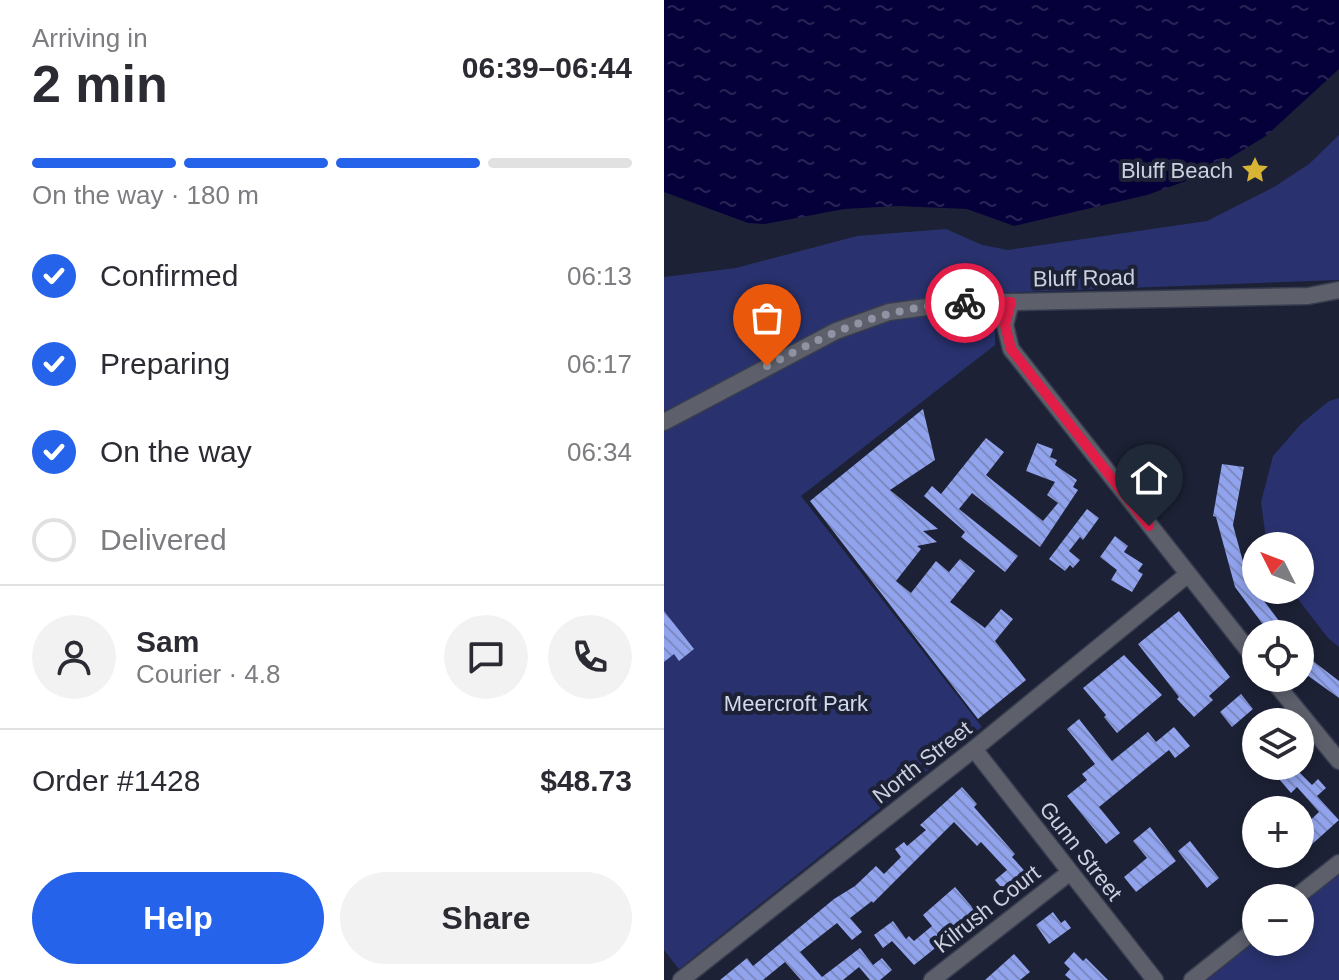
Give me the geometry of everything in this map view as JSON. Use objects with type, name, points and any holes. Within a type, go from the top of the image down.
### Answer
[{"type":"street","name":"Bluff Road","points":[[664,422],[814,341],[874,316],[950,304],[1308,296],[1339,290]]},
{"type":"street","points":[[1011,302],[1005,325],[1011,349],[1242,643]]},
{"type":"street","name":"North Street","points":[[681,980],[974,749],[1187,575]]},
{"type":"street","points":[[1282,692],[1339,761]]},
{"type":"street","name":"Gunn Street","points":[[974,749],[1155,980]]},
{"type":"street","points":[[1313,884],[1339,863]]},
{"type":"street","name":"Kilrush Court","points":[[932,980],[1069,873]]},
{"type":"street","points":[[1192,980],[1242,940]]},
{"type":"green space","points":[[1339,135],[1339,280],[996,293],[877,306],[664,416],[664,277],[736,268],[857,236],[946,229],[982,245],[1008,250],[1207,221],[1274,187],[1309,164]]},
{"type":"green space","name":"Meercroft Park","points":[[995,308],[995,345],[801,496],[982,727],[679,969],[664,950],[664,430],[872,318]]},
{"type":"green space","points":[[1339,398],[1339,647],[1328,638],[1302,604],[1314,604],[1314,532],[1265,532],[1261,502],[1273,456],[1301,424],[1329,401]]},
{"type":"green space","points":[[1339,875],[1339,980],[1207,980],[1242,952],[1242,956],[1314,956],[1314,895]]},
{"type":"water","points":[[664,0],[1339,0],[1339,69],[1266,136],[1200,176],[1147,195],[1014,226],[967,209],[897,206],[844,209],[765,224],[748,223],[664,192]]},
{"type":"building","points":[[923,409],[935,460],[890,490],[938,529],[923,531],[937,542],[917,546],[921,549],[896,581],[911,593],[936,561],[949,572],[960,559],[975,571],[950,602],[985,628],[1001,609],[1013,619],[995,641],[1026,680],[978,719],[810,501]]},
{"type":"building","points":[[986,438],[1004,452],[986,475],[1043,521],[1058,503],[1047,495],[1055,482],[1026,471],[1037,443],[1053,449],[1050,457],[1057,460],[1055,465],[1077,480],[1073,487],[1078,490],[1040,547],[972,493],[959,509],[1018,556],[1005,572],[961,537],[965,532],[924,496],[932,486],[941,494]]},
{"type":"building","points":[[1222,464],[1244,467],[1233,525],[1242,558],[1242,596],[1235,587],[1216,517],[1213,516]]},
{"type":"building","points":[[1087,509],[1099,518],[1083,540],[1080,537],[1069,551],[1080,560],[1065,571],[1049,559]]},
{"type":"building","points":[[1115,536],[1128,546],[1124,552],[1143,564],[1138,571],[1143,574],[1132,592],[1111,580],[1117,570],[1100,557]]},
{"type":"building","points":[[1248,604],[1266,604],[1278,620],[1260,620]]},
{"type":"building","points":[[664,611],[694,649],[679,661],[674,654],[664,662]]},
{"type":"building","points":[[1179,611],[1230,677],[1209,696],[1213,700],[1194,717],[1177,699],[1179,697],[1138,644]]},
{"type":"building","points":[[1124,655],[1162,695],[1117,733],[1083,688]]},
{"type":"building","points":[[1314,662],[1339,681],[1339,698],[1314,680]]},
{"type":"building","points":[[1241,694],[1252,708],[1242,708],[1242,718],[1232,727],[1220,712]]},
{"type":"building","points":[[1079,719],[1112,761],[1148,732],[1156,742],[1174,727],[1190,746],[1175,758],[1169,750],[1099,807],[1120,833],[1106,844],[1067,796],[1087,780],[1082,774],[1095,764],[1067,729]]},
{"type":"building","points":[[1318,779],[1326,788],[1317,796],[1339,820],[1314,842],[1314,817],[1319,812],[1314,806],[1314,796],[1305,796],[1297,787],[1291,793],[1280,780],[1307,780],[1312,785]]},
{"type":"building","points":[[962,787],[977,804],[974,807],[1015,854],[1012,857],[1032,879],[1010,898],[995,880],[1007,870],[981,842],[977,846],[954,822],[873,903],[850,918],[862,932],[852,940],[837,923],[800,952],[822,977],[860,948],[873,965],[882,958],[892,970],[880,980],[870,980],[859,967],[843,980],[801,980],[785,962],[763,980],[720,980],[747,958],[753,966],[876,866],[884,874],[901,857],[895,849],[904,842],[907,846],[926,830],[920,825]]},
{"type":"building","points":[[1150,827],[1176,861],[1136,892],[1124,877],[1147,858],[1133,841]]},
{"type":"building","points":[[1190,841],[1219,878],[1207,888],[1178,851]]},
{"type":"building","points":[[955,887],[978,914],[914,965],[892,941],[883,948],[874,935],[893,921],[906,939],[909,936],[914,941],[932,926],[923,915]]},
{"type":"building","points":[[1053,912],[1061,923],[1065,920],[1071,928],[1049,944],[1036,925]]},
{"type":"building","points":[[1074,952],[1083,961],[1086,958],[1108,980],[1071,980],[1065,975],[1070,969],[1064,963]]},
{"type":"building","points":[[1014,954],[1030,972],[1020,980],[985,980]]},
{"type":"way so far","points":[[767,366],[836,331],[874,316],[965,303]]},
{"type":"place","name":"Bluff Beach","points":[[1255,170]]},
{"type":"route","points":[[965,303],[1011,302],[1005,325],[1011,349],[1149,526]]}]
